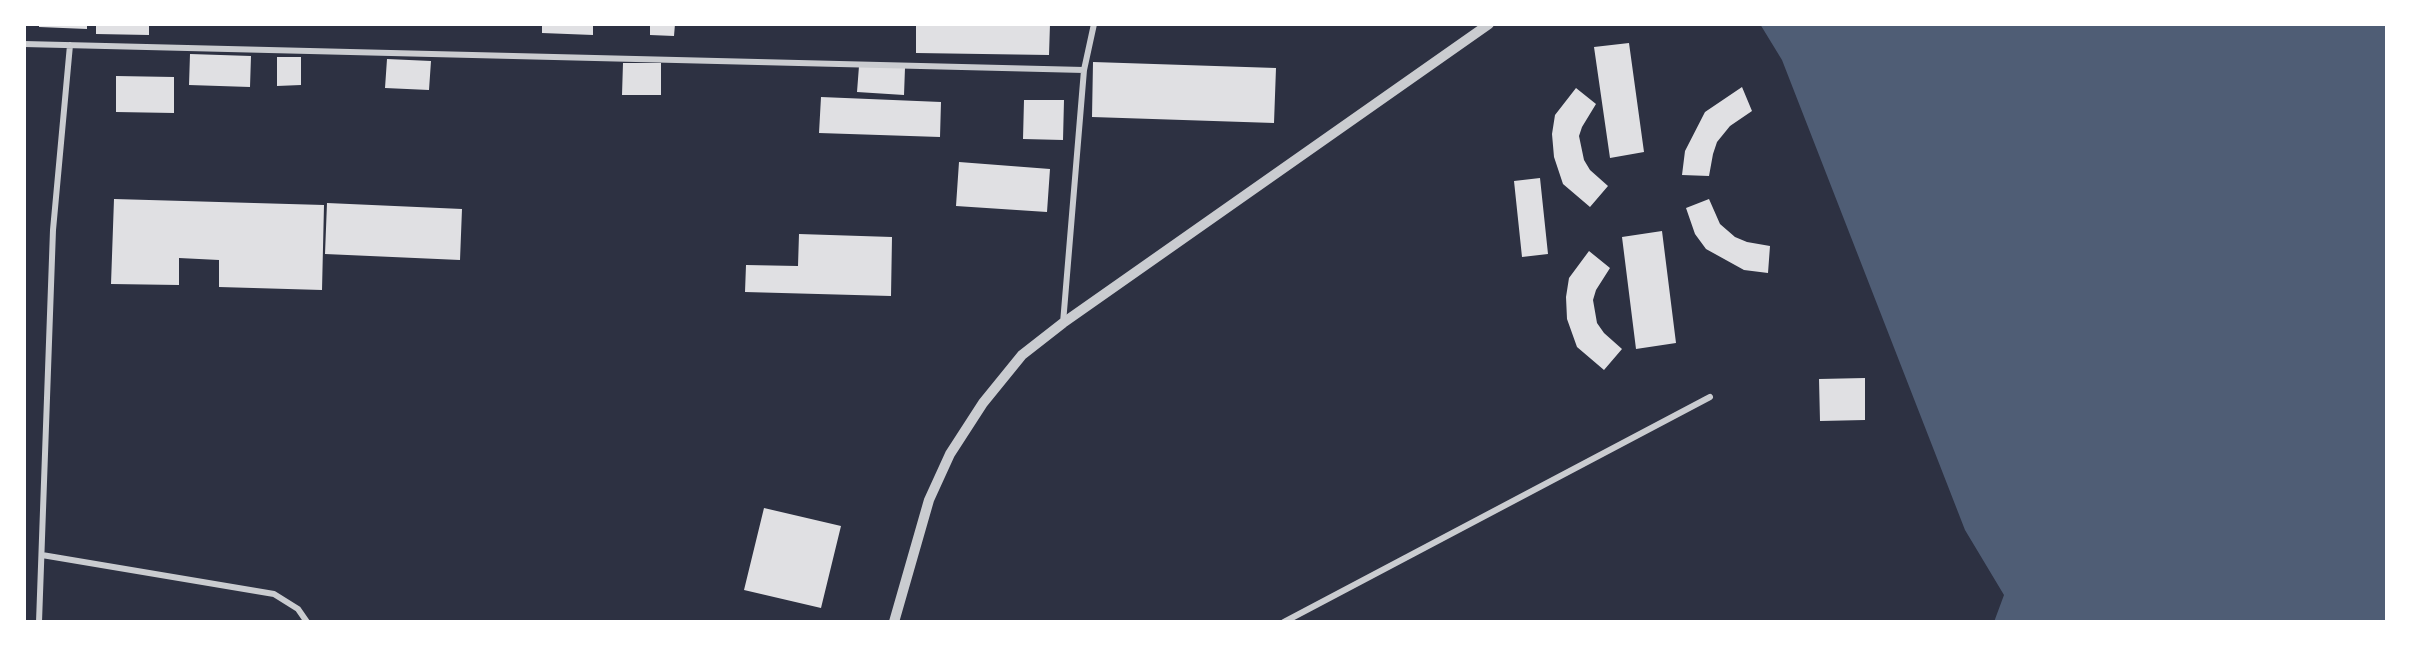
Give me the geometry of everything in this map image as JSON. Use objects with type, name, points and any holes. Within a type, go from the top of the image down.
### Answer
[{"type":"street","points":[[1063,323],[1084,70],[1094,24]]},
{"type":"street","points":[[894,622],[928,500],[950,454],[983,403],[1022,356],[1063,323],[1489,24]]},
{"type":"street","points":[[24,44],[1084,70]]},
{"type":"street","points":[[39,622],[53,230],[70,45]]},
{"type":"street","points":[[1284,622],[1710,397]]},
{"type":"street","points":[[42,555],[274,594],[298,609],[307,622]]},
{"type":"water","points":[[1760,24],[2387,24],[2387,622],[1994,622],[2004,595],[1965,530],[1782,60]]},
{"type":"building","points":[[39,24],[87,24],[87,29],[39,27]]},
{"type":"building","points":[[96,24],[149,24],[149,35],[96,34]]},
{"type":"building","points":[[542,24],[593,24],[593,35],[542,33]]},
{"type":"building","points":[[650,24],[675,24],[674,36],[650,35]]},
{"type":"building","points":[[916,24],[1050,24],[1049,55],[916,53]]},
{"type":"building","points":[[1629,43],[1644,152],[1610,158],[1594,47]]},
{"type":"building","points":[[190,54],[251,56],[250,87],[189,85]]},
{"type":"building","points":[[277,57],[301,57],[301,85],[277,86]]},
{"type":"building","points":[[387,59],[431,61],[429,90],[385,88]]},
{"type":"building","points":[[1093,62],[1276,68],[1274,123],[1092,117]]},
{"type":"building","points":[[623,63],[661,63],[661,95],[622,95]]},
{"type":"building","points":[[859,66],[905,68],[904,95],[857,92]]},
{"type":"building","points":[[116,76],[174,77],[174,113],[116,112]]},
{"type":"building","points":[[1742,87],[1752,111],[1730,126],[1717,142],[1709,176],[1682,175],[1685,151],[1705,112]]},
{"type":"building","points":[[1576,88],[1596,104],[1579,136],[1584,160],[1590,170],[1608,186],[1590,207],[1563,184],[1554,157],[1552,134],[1555,115]]},
{"type":"building","points":[[821,97],[941,102],[940,137],[819,133]]},
{"type":"building","points":[[1024,100],[1064,100],[1063,140],[1023,139]]},
{"type":"building","points":[[959,162],[1050,169],[1047,212],[956,206]]},
{"type":"building","points":[[1540,178],[1548,254],[1522,257],[1514,181]]},
{"type":"building","points":[[114,199],[324,205],[322,290],[219,287],[219,260],[179,258],[179,285],[111,284]]},
{"type":"building","points":[[1709,199],[1720,224],[1735,237],[1747,242],[1770,246],[1768,273],[1744,270],[1706,249],[1695,234],[1686,208]]},
{"type":"building","points":[[327,203],[462,209],[460,260],[325,254]]},
{"type":"building","points":[[1662,231],[1676,343],[1636,349],[1622,237]]},
{"type":"building","points":[[799,234],[892,237],[891,296],[745,292],[746,265],[798,266]]},
{"type":"building","points":[[1589,251],[1610,268],[1596,290],[1593,300],[1597,323],[1604,333],[1622,349],[1604,370],[1577,347],[1567,319],[1566,297],[1569,278]]},
{"type":"building","points":[[1865,378],[1865,420],[1820,421],[1819,379]]},
{"type":"building","points":[[764,508],[841,526],[821,608],[744,590]]}]
